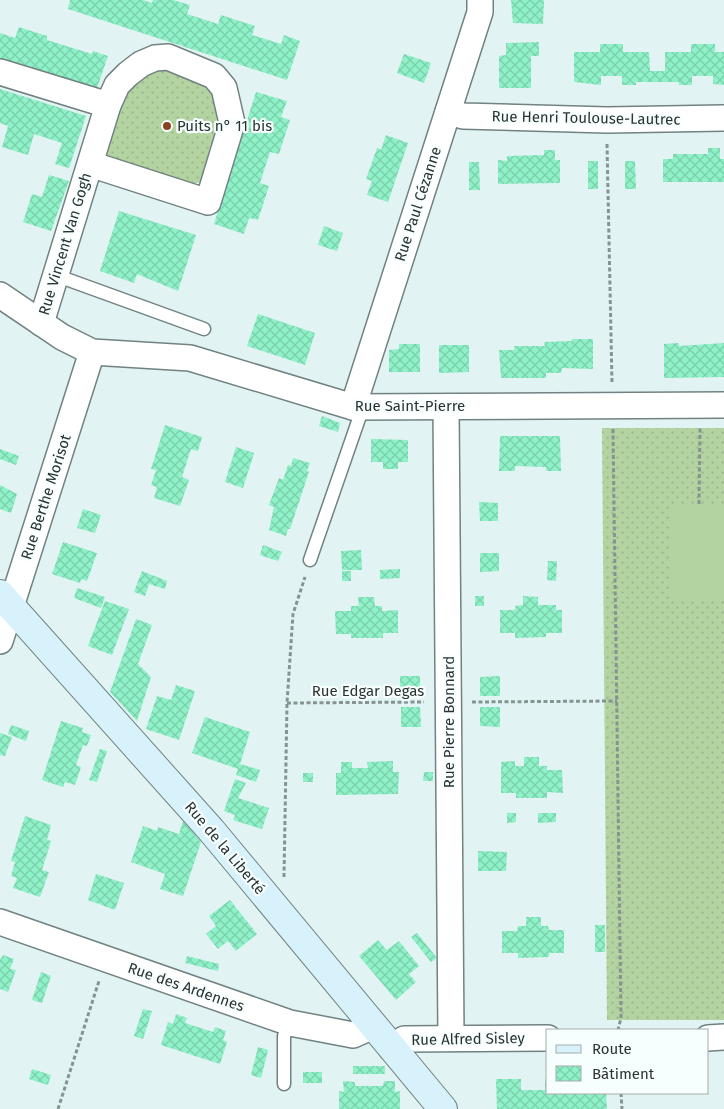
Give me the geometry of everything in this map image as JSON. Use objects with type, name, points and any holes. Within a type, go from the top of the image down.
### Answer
[{"type":"street","name":"Rue Paul Cézanne","points":[[358,407],[480,12],[480,0]]},
{"type":"street","name":"Rue Vincent Van Gogh","points":[[41,323],[108,105],[117,85],[141,64],[155,58],[168,57],[214,76],[224,88],[232,123],[208,202],[90,164]]},
{"type":"street","points":[[0,72],[108,105]]},
{"type":"street","name":"Rue Henri Toulouse-Lautrec","points":[[448,112],[463,116],[607,120],[724,118]]},
{"type":"street","name":"Rue Saint-Pierre","points":[[0,295],[41,323],[92,352],[190,358],[358,407],[712,405]]},
{"type":"street","name":"Rue Berthe Morisot","points":[[0,641],[6,600],[92,352]]},
{"type":"street","name":"Rue Pierre Bonnard","points":[[446,407],[451,1037]]},
{"type":"street","name":"Rue de la Liberté","points":[[6,600],[211,830],[443,1109]]},
{"type":"street","name":"Rue des Ardennes","points":[[0,922],[290,1023],[353,1035],[373,1026]]},
{"type":"street","name":"Rue Alfred Sisley","points":[[391,1048],[404,1039],[451,1037],[546,1038]]},
{"type":"street","points":[[709,1038],[724,1038]]},
{"type":"lane","points":[[55,275],[204,329]]},
{"type":"lane","points":[[310,560],[358,407]]},
{"type":"lane","points":[[284,1084],[284,1036],[290,1023]]},
{"type":"path","points":[[607,120],[621,1018],[618,1029]]},
{"type":"path","points":[[700,504],[712,405]]},
{"type":"path","points":[[284,878],[287,703],[293,614],[310,560]]},
{"type":"path","name":"Rue Edgar Degas","points":[[287,703],[617,701]]},
{"type":"path","points":[[58,1109],[106,960]]},
{"type":"path","points":[[622,1094],[622,1109]]},
{"type":"green space","points":[[164,69],[206,84],[218,101],[222,117],[207,174],[200,182],[188,185],[104,155],[117,114],[129,91],[149,74]]},
{"type":"green space","points":[[602,428],[724,428],[724,1020],[607,1020]]},
{"type":"green space","points":[[671,504],[724,505],[724,600],[670,600]]},
{"type":"building","points":[[70,0],[143,0],[152,3],[153,0],[173,0],[190,5],[187,14],[218,24],[221,15],[255,26],[252,35],[281,44],[284,35],[300,41],[287,80],[68,9]]},
{"type":"building","points":[[511,0],[544,0],[543,24],[513,23]]},
{"type":"building","points":[[19,27],[47,36],[47,40],[92,54],[93,51],[108,56],[96,91],[0,60],[0,33],[15,38]]},
{"type":"building","points":[[539,42],[539,56],[531,56],[531,88],[499,88],[499,56],[506,55],[506,43]]},
{"type":"building","points":[[600,44],[623,44],[623,52],[649,52],[650,71],[665,71],[665,52],[691,52],[691,44],[715,44],[715,52],[724,52],[724,85],[713,84],[713,76],[692,76],[692,85],[679,85],[679,82],[636,82],[636,85],[622,85],[622,76],[601,76],[601,85],[574,82],[574,52],[600,52]]},
{"type":"building","points":[[404,54],[431,63],[424,83],[397,73]]},
{"type":"building","points":[[0,89],[86,116],[69,168],[55,164],[62,143],[34,134],[28,155],[2,147],[8,126],[0,123]]},
{"type":"building","points":[[256,92],[287,101],[281,117],[290,120],[279,154],[270,152],[260,183],[269,186],[258,220],[249,218],[244,234],[214,224]]},
{"type":"building","points":[[386,135],[408,143],[388,202],[367,195],[372,181],[366,179],[377,148],[381,150]]},
{"type":"building","points":[[708,148],[720,148],[720,159],[724,159],[724,182],[663,182],[663,159],[673,159],[673,154],[708,154]]},
{"type":"building","points":[[544,150],[555,150],[555,160],[560,160],[560,183],[498,184],[498,160],[507,161],[507,156],[544,155]]},
{"type":"building","points":[[588,161],[598,161],[598,189],[588,189]]},
{"type":"building","points":[[625,161],[635,161],[636,189],[625,189]]},
{"type":"building","points":[[469,162],[479,162],[480,190],[469,190]]},
{"type":"building","points":[[49,175],[69,181],[51,231],[23,222],[32,194],[42,197]]},
{"type":"building","points":[[119,211],[196,235],[178,291],[137,274],[134,283],[100,271]]},
{"type":"building","points":[[324,226],[343,233],[337,251],[318,245]]},
{"type":"building","points":[[258,314],[315,333],[305,365],[247,346]]},
{"type":"building","points":[[572,339],[593,339],[593,369],[562,368],[561,373],[546,373],[546,378],[501,378],[499,350],[514,350],[514,346],[545,346],[544,342],[572,341]]},
{"type":"building","points":[[679,343],[679,346],[724,343],[724,377],[664,378],[664,344]]},
{"type":"building","points":[[399,344],[420,344],[420,372],[389,372],[389,350],[399,349]]},
{"type":"building","points":[[439,345],[469,345],[469,372],[439,373]]},
{"type":"building","points":[[322,416],[340,423],[338,432],[319,426]]},
{"type":"building","points":[[165,425],[202,437],[198,451],[191,449],[182,477],[189,480],[180,506],[154,498],[157,487],[151,485],[156,470],[151,469]]},
{"type":"building","points":[[500,436],[560,436],[561,471],[546,471],[546,467],[515,466],[515,471],[499,471]]},
{"type":"building","points":[[371,439],[408,440],[408,462],[398,462],[398,469],[383,469],[383,462],[371,462]]},
{"type":"building","points":[[236,447],[254,453],[243,488],[225,482]]},
{"type":"building","points":[[0,449],[19,456],[16,465],[0,459]]},
{"type":"building","points":[[293,458],[310,463],[307,471],[309,472],[286,536],[269,530],[274,507],[269,505],[279,478],[283,480],[288,465],[291,466]]},
{"type":"building","points":[[0,485],[17,494],[11,513],[0,509]]},
{"type":"building","points":[[479,502],[498,503],[498,521],[480,521]]},
{"type":"building","points":[[83,509],[101,515],[95,533],[77,528]]},
{"type":"building","points":[[63,542],[97,553],[87,581],[81,579],[80,583],[52,574]]},
{"type":"building","points":[[263,545],[282,552],[278,561],[260,555]]},
{"type":"building","points":[[361,550],[362,570],[342,570],[341,551]]},
{"type":"building","points":[[480,553],[499,553],[499,571],[480,572]]},
{"type":"building","points":[[548,561],[557,561],[556,581],[547,580]]},
{"type":"building","points":[[400,569],[400,578],[380,579],[380,570]]},
{"type":"building","points":[[142,571],[167,581],[165,589],[149,584],[145,596],[134,592]]},
{"type":"building","points":[[342,571],[351,571],[351,581],[342,581]]},
{"type":"building","points":[[77,588],[105,597],[101,608],[74,598]]},
{"type":"building","points":[[475,596],[484,596],[484,606],[475,606]]},
{"type":"building","points":[[523,596],[538,597],[538,605],[556,605],[556,610],[562,610],[562,633],[546,633],[546,637],[515,638],[515,633],[500,633],[500,610],[515,610],[515,606],[523,605]]},
{"type":"building","points":[[358,597],[374,597],[375,606],[382,606],[382,611],[398,610],[398,633],[383,633],[383,638],[351,638],[351,634],[336,634],[335,611],[351,611],[351,606],[359,606]]},
{"type":"building","points":[[105,601],[129,609],[112,655],[88,646]]},
{"type":"building","points":[[136,619],[152,625],[138,664],[151,677],[137,721],[110,692]]},
{"type":"building","points":[[400,676],[420,676],[420,696],[400,696]]},
{"type":"building","points":[[500,676],[500,696],[480,696],[480,677]]},
{"type":"building","points":[[176,685],[195,691],[179,740],[146,729],[157,696],[171,700]]},
{"type":"building","points":[[401,707],[420,707],[421,727],[401,727]]},
{"type":"building","points":[[480,707],[500,707],[500,727],[480,726]]},
{"type":"building","points":[[205,717],[250,732],[240,764],[260,770],[256,782],[236,775],[238,769],[192,753]]},
{"type":"building","points":[[61,721],[83,728],[82,732],[91,735],[87,746],[83,745],[76,765],[81,767],[75,785],[65,782],[63,787],[42,780]]},
{"type":"building","points":[[11,725],[29,731],[26,741],[8,734]]},
{"type":"building","points":[[0,733],[12,737],[5,756],[0,755]]},
{"type":"building","points":[[100,749],[107,751],[97,782],[89,780]]},
{"type":"building","points":[[524,757],[539,757],[539,766],[547,766],[547,770],[562,770],[563,793],[547,792],[547,798],[516,798],[516,793],[501,793],[501,762],[515,761],[515,766],[524,766]]},
{"type":"building","points":[[393,761],[393,772],[399,772],[398,794],[336,795],[336,773],[341,773],[341,762],[352,762],[352,768],[368,768],[367,762]]},
{"type":"building","points":[[424,772],[433,772],[433,781],[423,781]]},
{"type":"building","points":[[303,773],[313,773],[313,782],[303,782]]},
{"type":"building","points":[[235,779],[246,783],[238,798],[269,808],[262,829],[233,820],[235,815],[224,811]]},
{"type":"building","points":[[507,813],[516,813],[516,822],[507,823]]},
{"type":"building","points":[[538,813],[556,813],[556,822],[538,823]]},
{"type":"building","points":[[25,816],[51,825],[47,840],[51,841],[42,870],[49,872],[40,897],[13,888],[17,878],[11,876],[15,862],[11,861]]},
{"type":"building","points":[[183,821],[201,842],[183,896],[160,889],[165,874],[131,862],[143,826],[157,831],[158,827],[179,834]]},
{"type":"building","points":[[478,851],[507,852],[506,871],[478,871]]},
{"type":"building","points":[[96,874],[124,883],[115,910],[88,900]]},
{"type":"building","points":[[230,900],[257,934],[236,951],[228,941],[218,949],[206,934],[216,926],[209,916]]},
{"type":"building","points":[[526,917],[541,917],[541,926],[548,926],[549,930],[564,930],[564,953],[549,953],[549,957],[518,958],[518,953],[502,953],[502,931],[517,931],[518,926],[526,926]]},
{"type":"building","points":[[595,925],[605,925],[605,952],[595,952]]},
{"type":"building","points":[[417,933],[437,958],[431,962],[411,937]]},
{"type":"building","points":[[378,940],[387,950],[399,941],[419,966],[409,974],[416,982],[396,1000],[359,956]]},
{"type":"building","points":[[3,955],[14,959],[10,969],[16,970],[8,992],[0,989],[0,960]]},
{"type":"building","points":[[187,956],[219,964],[218,971],[185,963]]},
{"type":"building","points":[[41,972],[51,976],[42,1003],[32,1000]]},
{"type":"building","points":[[143,1009],[152,1011],[143,1039],[134,1036]]},
{"type":"building","points":[[176,1014],[187,1018],[185,1023],[213,1032],[215,1027],[226,1031],[223,1040],[227,1042],[220,1064],[161,1045],[168,1022],[173,1024]]},
{"type":"building","points":[[258,1047],[268,1050],[261,1078],[251,1075]]},
{"type":"building","points":[[353,1066],[385,1066],[385,1074],[353,1074]]},
{"type":"building","points":[[32,1069],[51,1075],[48,1085],[29,1079]]},
{"type":"building","points":[[303,1072],[322,1072],[322,1083],[303,1083]]},
{"type":"building","points":[[496,1079],[521,1079],[521,1090],[545,1090],[546,1079],[546,1094],[606,1094],[607,1109],[497,1109]]},
{"type":"building","points":[[343,1081],[355,1082],[355,1086],[383,1086],[384,1081],[395,1081],[395,1092],[400,1091],[400,1109],[339,1109],[339,1091],[344,1092]]},
{"type":"place","name":"Puits n° 11 bis","points":[[167,126]]}]
